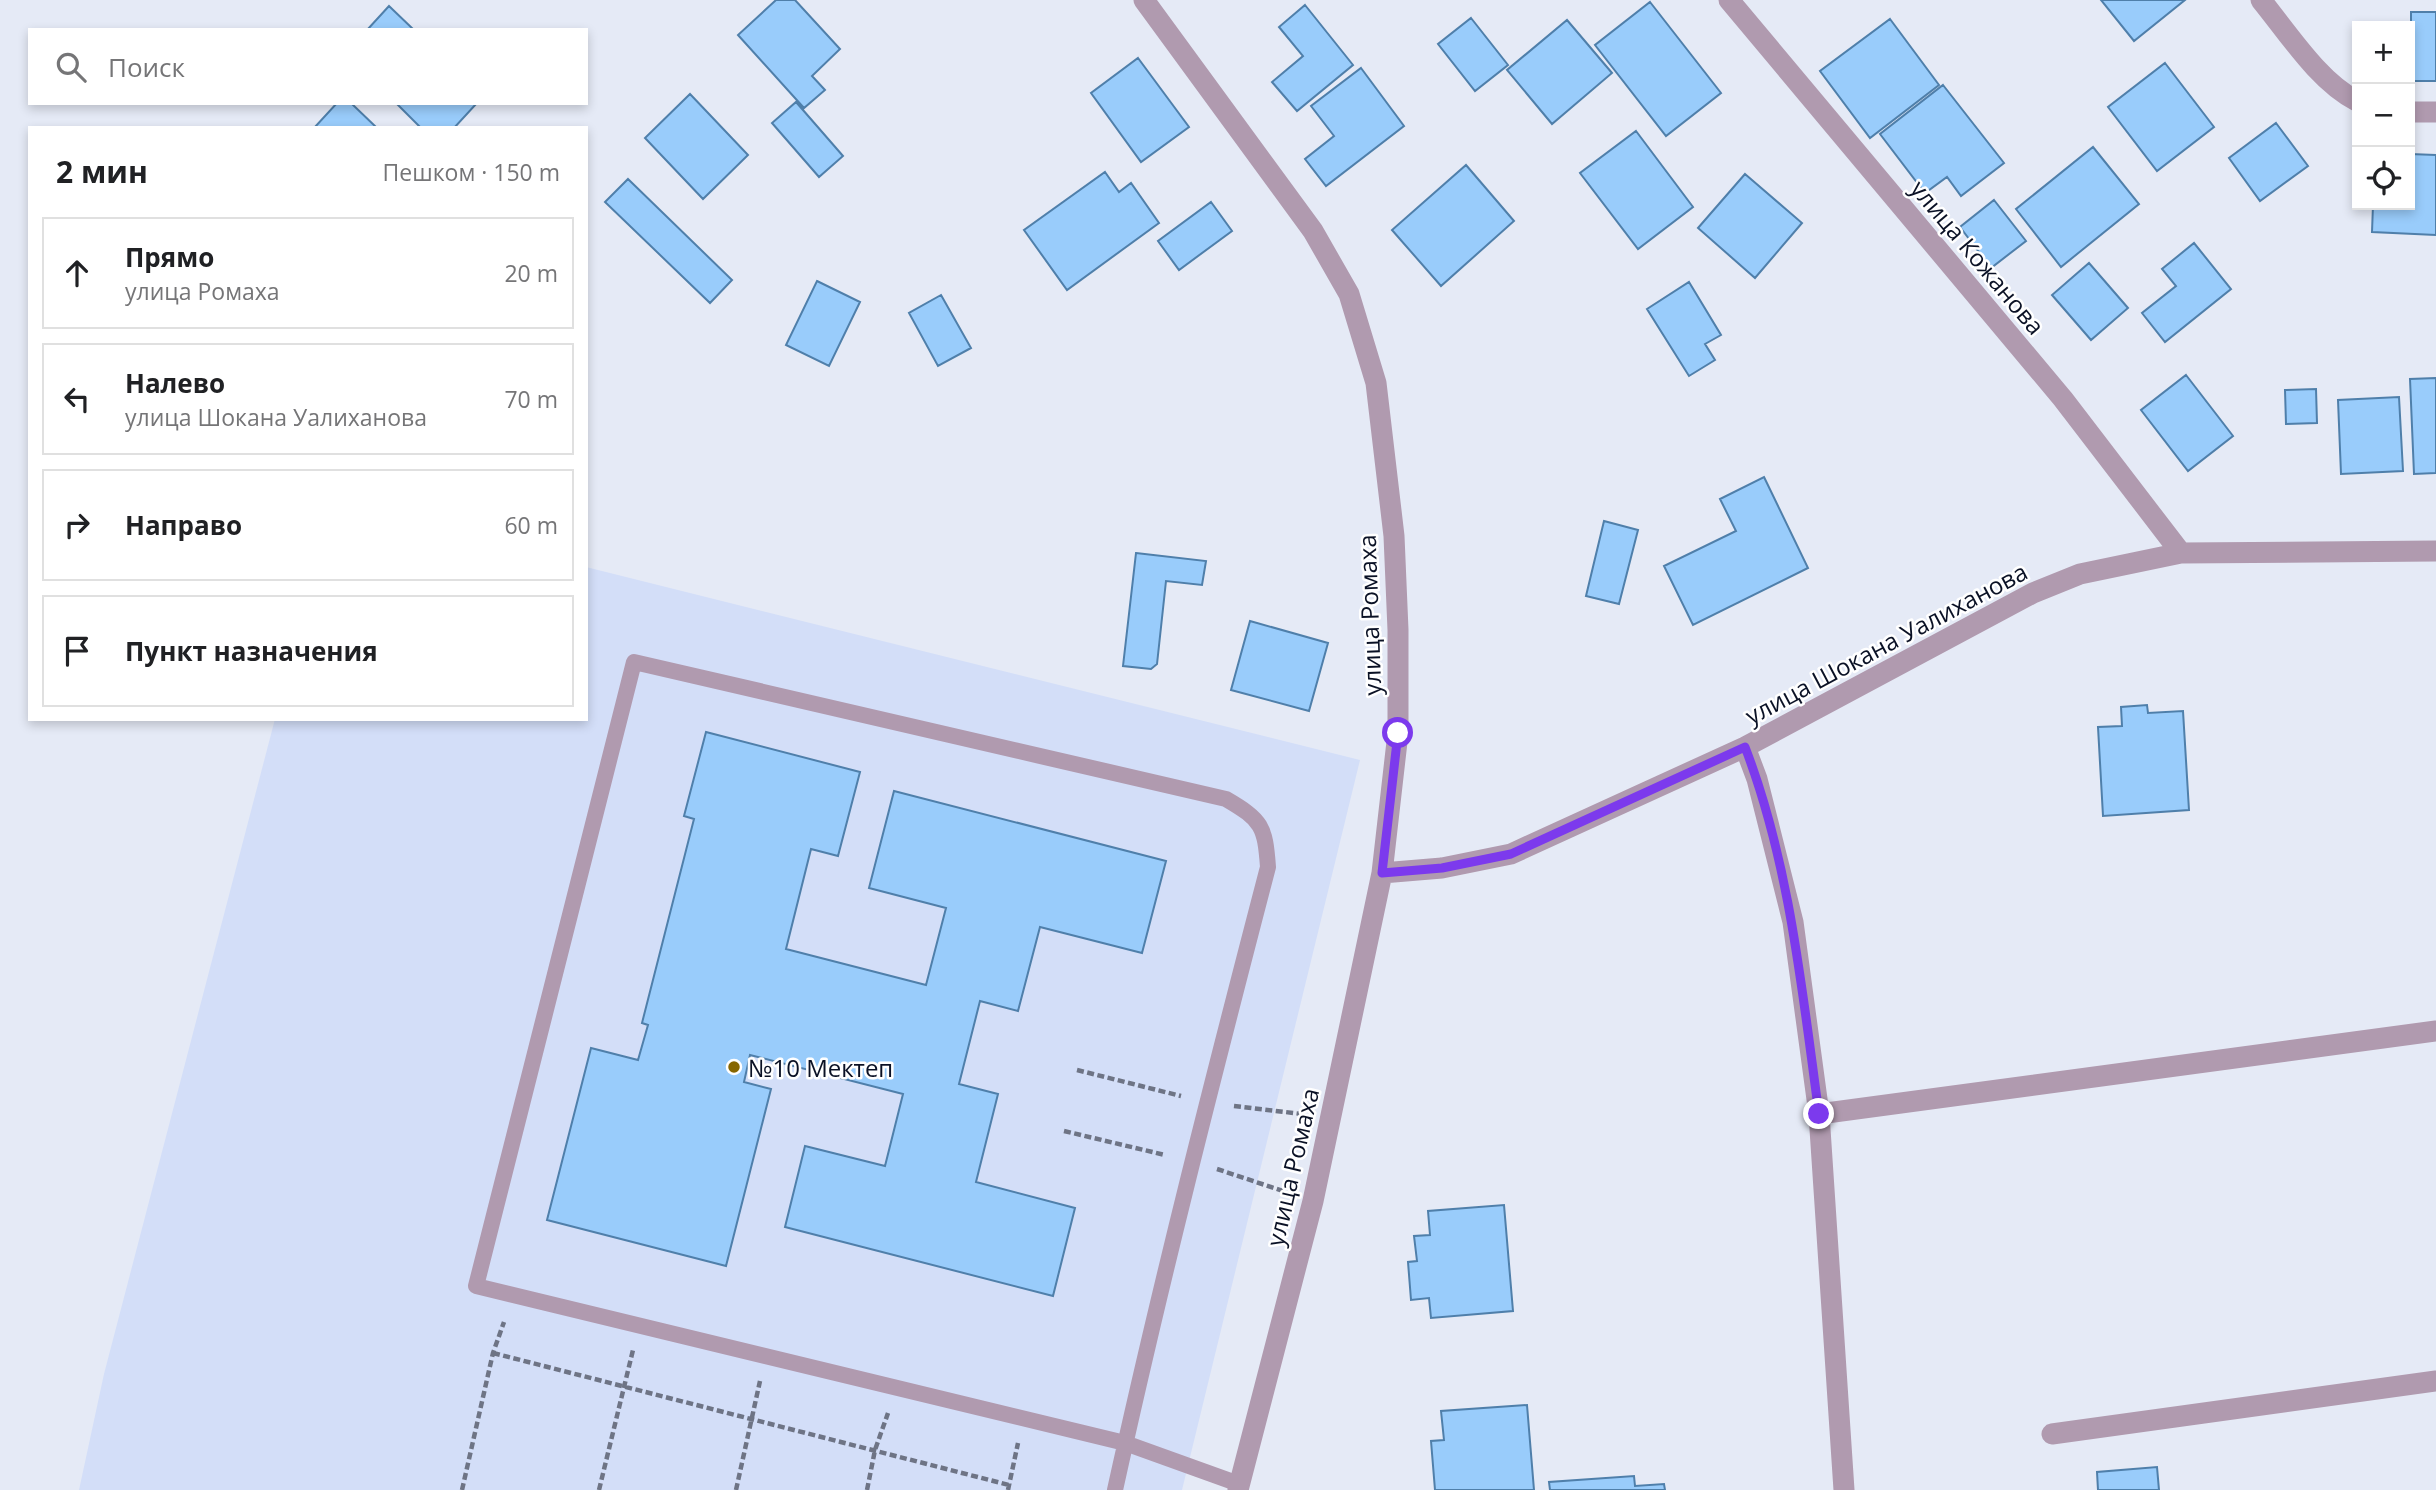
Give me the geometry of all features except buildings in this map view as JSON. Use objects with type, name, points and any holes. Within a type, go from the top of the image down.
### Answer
[{"type":"street","name":"улица Ромаха","points":[[1143,0],[1313,231],[1349,294],[1376,383],[1394,536],[1398,733],[1382,873],[1313,1200],[1238,1487]]},
{"type":"street","name":"улица Кожанова","points":[[1729,0],[2063,399],[2181,553]]},
{"type":"street","points":[[2261,0],[2299,48],[2339,89],[2352,98]]},
{"type":"street","points":[[2415,112],[2436,113]]},
{"type":"street","name":"улица Шокана Уалиханова","points":[[1382,873],[1442,868],[1511,854],[1745,747],[2033,593],[2080,574],[2181,553],[2436,551]]},
{"type":"street","points":[[1745,747],[1757,779],[1793,922],[1819,1114],[1844,1490]]},
{"type":"street","points":[[1819,1114],[2436,1031]]},
{"type":"street","points":[[2052,1434],[2436,1381]]},
{"type":"lane","points":[[1115,1490],[1125,1443],[1192,1161],[1268,867],[1260,823],[1233,803],[1213,796],[634,662],[476,1286],[1125,1443],[1238,1487]]},
{"type":"path","points":[[462,1490],[493,1353],[513,1295]]},
{"type":"path","points":[[599,1490],[640,1325]]},
{"type":"path","points":[[493,1353],[875,1450],[1008,1487],[1024,1418]]},
{"type":"path","points":[[736,1490],[765,1356]]},
{"type":"path","points":[[867,1490],[875,1450],[896,1388]]},
{"type":"shaded area","name":"№10 Мектеп","points":[[588,567],[1360,760],[1182,1490],[79,1490],[104,1374],[274,721],[588,721]]},
{"type":"place","name":"№10 Мектеп","points":[[734,1067]]},
{"type":"route","points":[[1398,733],[1382,873],[1442,868],[1511,854],[1745,747],[1757,779],[1793,922],[1819,1114]]}]
